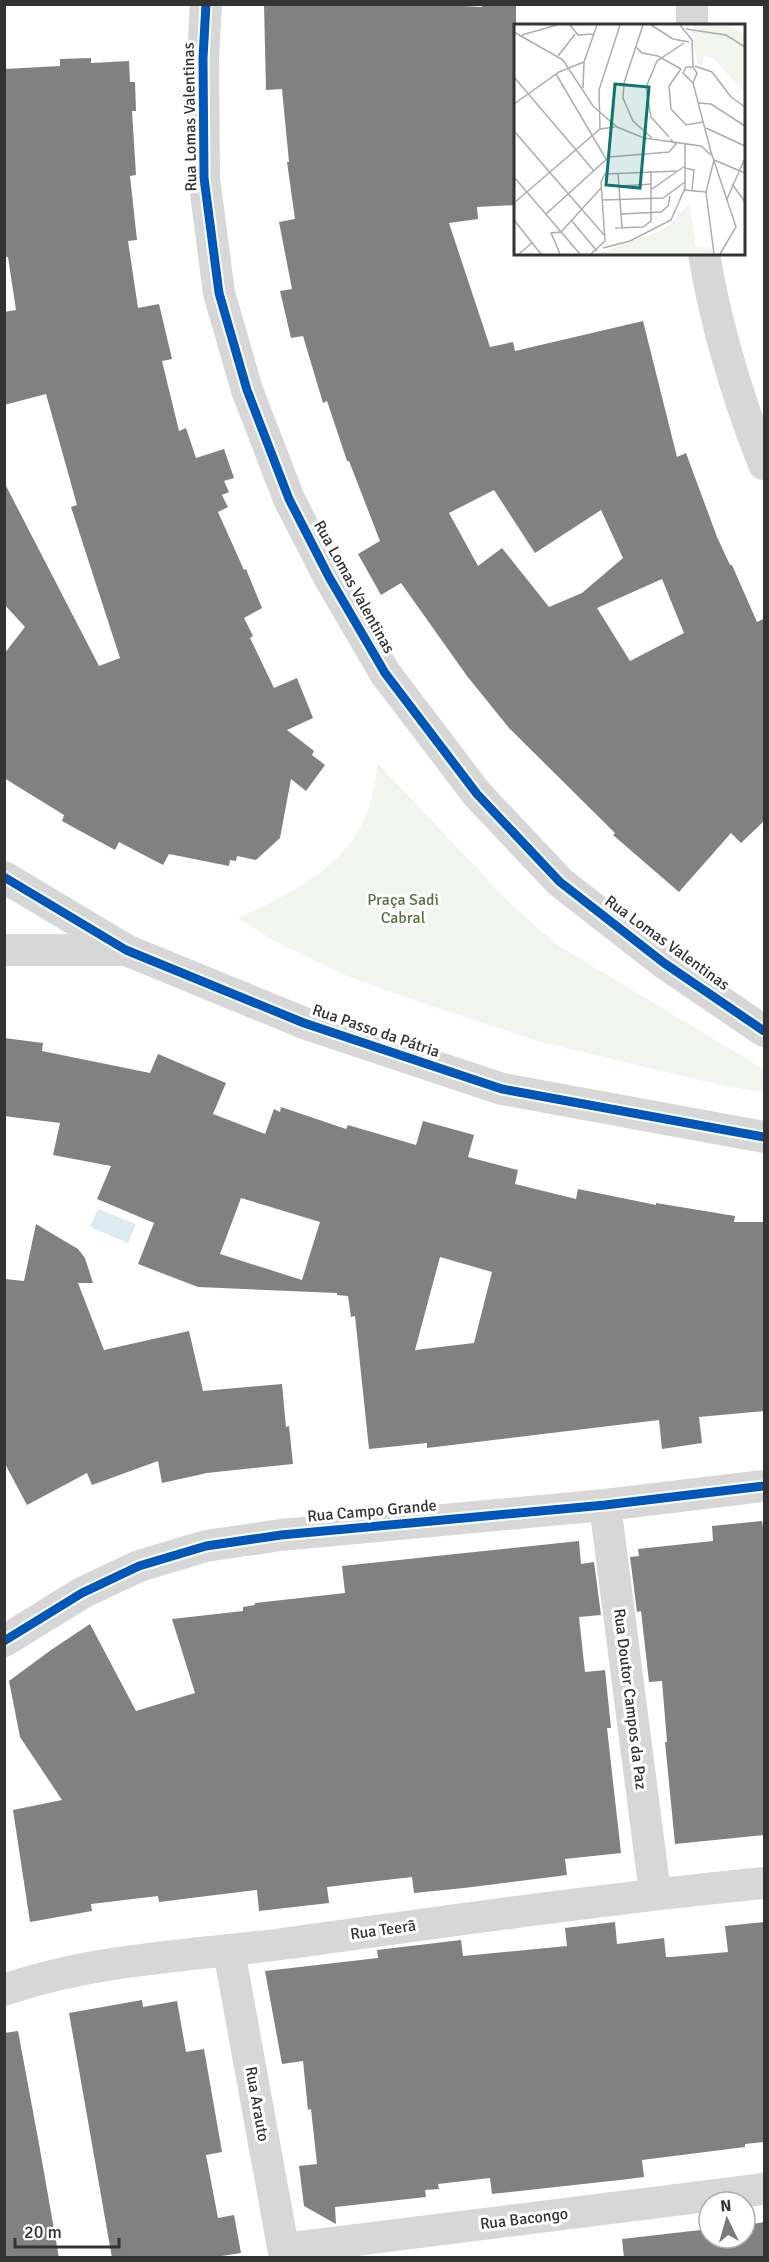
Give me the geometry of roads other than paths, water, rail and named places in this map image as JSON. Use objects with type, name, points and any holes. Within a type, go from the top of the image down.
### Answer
[{"type":"street","name":"Rua Lomas Valentinas","points":[[206,4],[202,58],[204,177],[219,293],[247,390],[289,499],[329,577],[385,673],[477,794],[560,882],[664,963],[765,1031]]},
{"type":"street","points":[[692,24],[693,4]]},
{"type":"street","points":[[704,255],[710,288],[743,410],[765,464]]},
{"type":"street","name":"Rua Passo da Pátria","points":[[4,877],[126,950],[304,1023],[502,1089],[765,1137]]},
{"type":"street","points":[[4,950],[126,950]]},
{"type":"street","name":"Rua Campo Grande","points":[[4,1641],[82,1593],[140,1566],[206,1546],[281,1535],[604,1505],[765,1486]]},
{"type":"street","name":"Rua Doutor Campos da Paz","points":[[604,1505],[655,1893]]},
{"type":"street","name":"Rua Teerã","points":[[4,1990],[40,1978],[94,1967],[655,1893],[765,1883]]},
{"type":"street","name":"Rua Arauto","points":[[229,1951],[284,2253]]},
{"type":"street","name":"Rua Bacongo","points":[[284,2253],[765,2189]]},
{"type":"park label","name":"Praça Sadi Cabral","points":[[403,909]]}]
